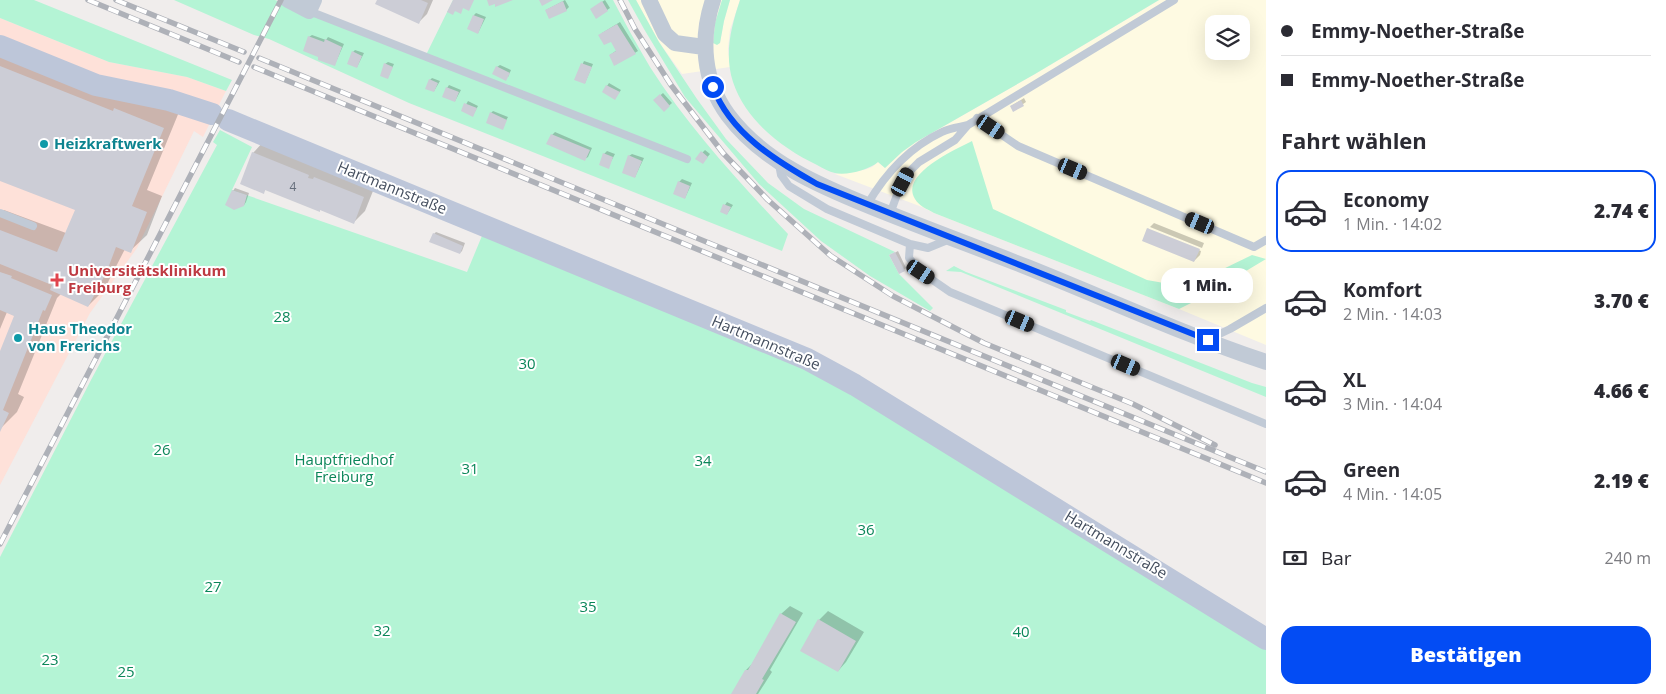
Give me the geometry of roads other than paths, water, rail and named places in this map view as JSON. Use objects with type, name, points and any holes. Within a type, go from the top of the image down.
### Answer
[{"type":"street","points":[[288,0],[312,5]]},
{"type":"street","points":[[649,0],[665,34],[675,43],[704,47]]},
{"type":"street","points":[[713,0],[707,22],[704,47],[710,77],[728,116],[747,136],[779,162],[817,184],[867,205],[1266,362]]},
{"type":"street","name":"Hartmannstraße","points":[[0,46],[96,84],[169,100],[220,117],[807,359],[855,385],[1266,638]]},
{"type":"lane","points":[[890,214],[898,192],[908,173],[919,162],[955,140],[977,118],[1174,0]]},
{"type":"lane","points":[[312,5],[687,159]]},
{"type":"lane","points":[[977,118],[1018,146],[1254,247],[1266,240]]},
{"type":"lane","points":[[867,205],[876,189],[896,164],[913,150],[942,131],[968,125]]},
{"type":"lane","points":[[779,162],[781,175],[789,186],[827,209],[910,244],[928,248],[951,238]]},
{"type":"lane","points":[[0,212],[33,226]]},
{"type":"lane","points":[[910,244],[909,258],[921,272],[950,292],[1266,424]]},
{"type":"lane","points":[[1208,340],[1266,308]]},
{"type":"railway","points":[[88,0],[239,62]]},
{"type":"railway","points":[[116,0],[244,52]]},
{"type":"railway","points":[[0,544],[281,0]]},
{"type":"railway","points":[[620,0],[635,29],[671,85],[723,153],[768,200],[831,256],[893,296],[984,343],[1133,404],[1215,445]]},
{"type":"railway","points":[[259,58],[1266,472]]},
{"type":"railway","points":[[254,67],[1266,483]]},
{"type":"place","name":"Heizkraftwerk","points":[[44,144]]},
{"type":"place","name":"Universitätsklinikum Freiburg","points":[[57,280]]},
{"type":"place","name":"Haus Theodor von Frerichs","points":[[18,338]]},
{"type":"park label","name":"28","points":[[282,317]]},
{"type":"park label","name":"30","points":[[527,364]]},
{"type":"park label","name":"26","points":[[162,450]]},
{"type":"park label","name":"34","points":[[703,461]]},
{"type":"park label","name":"Hauptfriedhof Freiburg","points":[[344,468]]},
{"type":"park label","name":"31","points":[[470,469]]},
{"type":"park label","name":"36","points":[[866,530]]},
{"type":"park label","name":"27","points":[[213,587]]},
{"type":"park label","name":"35","points":[[588,607]]},
{"type":"park label","name":"32","points":[[382,631]]},
{"type":"park label","name":"40","points":[[1021,632]]},
{"type":"park label","name":"23","points":[[50,660]]},
{"type":"park label","name":"25","points":[[126,672]]}]
